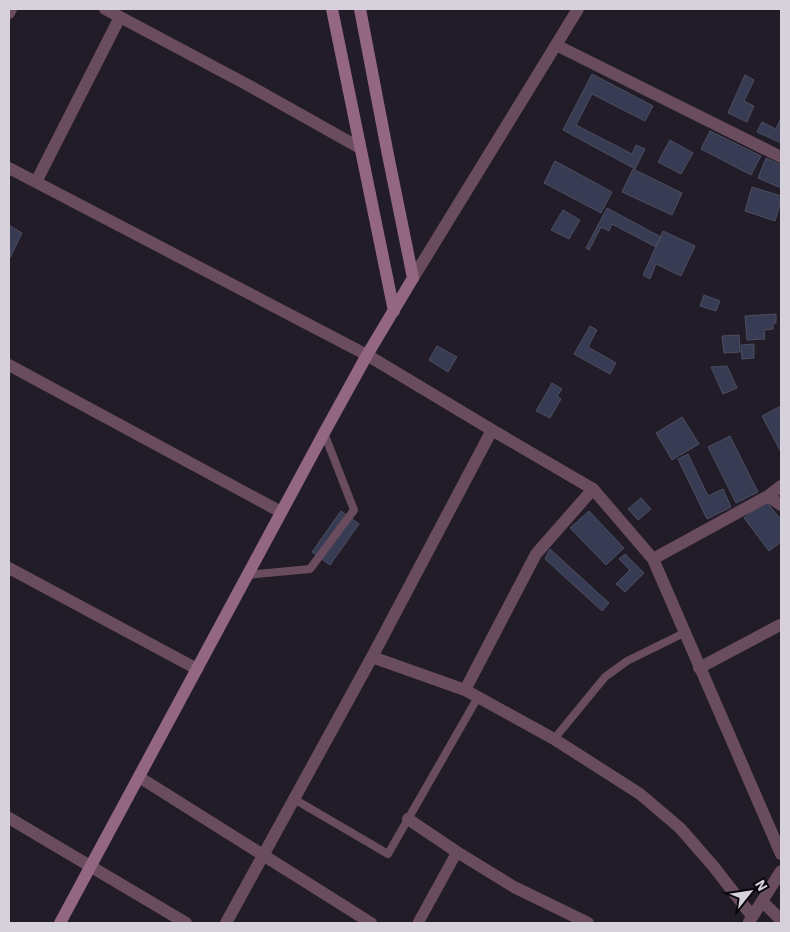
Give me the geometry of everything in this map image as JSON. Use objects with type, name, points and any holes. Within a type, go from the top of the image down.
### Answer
[{"type":"main road","points":[[332,9],[394,311]]},
{"type":"main road","points":[[60,923],[324,433],[412,278],[360,9]]},
{"type":"street","points":[[9,14],[12,9]]},
{"type":"street","points":[[105,9],[246,84],[360,148]]},
{"type":"street","points":[[412,278],[578,9]]},
{"type":"street","points":[[36,182],[120,17]]},
{"type":"street","points":[[556,45],[781,157]]},
{"type":"street","points":[[9,168],[367,355],[593,489],[653,558],[781,854]]},
{"type":"street","points":[[9,365],[281,512]]},
{"type":"street","points":[[226,923],[372,657],[492,430]]},
{"type":"street","points":[[653,558],[768,496],[781,486]]},
{"type":"street","points":[[465,690],[536,554],[593,489]]},
{"type":"street","points":[[768,496],[781,505]]},
{"type":"street","points":[[9,568],[197,669]]},
{"type":"street","points":[[699,668],[781,625]]},
{"type":"street","points":[[372,657],[465,690],[554,739],[640,794],[680,828],[714,867],[750,920],[781,871]]},
{"type":"street","points":[[139,778],[371,923]]},
{"type":"street","points":[[9,818],[186,923]]},
{"type":"street","points":[[408,819],[514,887],[588,923]]},
{"type":"street","points":[[418,923],[458,852]]},
{"type":"street","points":[[762,901],[781,920]]},
{"type":"lane","points":[[247,575],[310,569],[354,510],[324,433]]},
{"type":"lane","points":[[554,739],[605,677],[627,661],[684,633]]},
{"type":"lane","points":[[294,800],[388,854],[478,697]]},
{"type":"building","points":[[592,74],[653,106],[645,121],[592,94],[576,125],[632,154],[636,145],[645,149],[635,169],[563,130]]},
{"type":"building","points":[[745,75],[754,80],[744,101],[754,106],[747,122],[728,113]]},
{"type":"building","points":[[781,118],[781,143],[757,132],[762,122],[776,129]]},
{"type":"building","points":[[710,131],[761,156],[751,175],[701,149]]},
{"type":"building","points":[[670,140],[693,153],[681,174],[658,162]]},
{"type":"building","points":[[766,158],[781,165],[781,188],[758,178]]},
{"type":"building","points":[[555,161],[612,192],[601,213],[544,183]]},
{"type":"building","points":[[633,169],[682,193],[672,215],[622,192]]},
{"type":"building","points":[[752,187],[781,196],[775,221],[745,211]]},
{"type":"building","points":[[607,208],[661,237],[656,247],[612,224],[609,231],[601,227],[589,250],[586,248]]},
{"type":"building","points":[[563,210],[580,220],[569,239],[551,230]]},
{"type":"building","points":[[10,226],[22,233],[10,258],[9,228]]},
{"type":"building","points":[[663,231],[695,246],[681,276],[656,264],[650,279],[643,275]]},
{"type":"building","points":[[704,295],[720,301],[716,311],[700,306]]},
{"type":"building","points":[[776,314],[776,323],[773,323],[773,329],[764,330],[765,339],[747,340],[745,316]]},
{"type":"building","points":[[590,326],[597,330],[588,347],[616,363],[610,374],[574,354]]},
{"type":"building","points":[[739,335],[740,352],[724,353],[722,336]]},
{"type":"building","points":[[754,344],[754,358],[742,359],[741,345]]},
{"type":"building","points":[[437,346],[457,357],[448,372],[429,360]]},
{"type":"building","points":[[727,366],[737,388],[723,394],[711,367]]},
{"type":"building","points":[[552,383],[562,389],[557,396],[561,399],[550,418],[536,411]]},
{"type":"building","points":[[781,406],[781,452],[762,416]]},
{"type":"building","points":[[682,417],[699,444],[672,460],[656,433]]},
{"type":"building","points":[[730,436],[758,492],[736,503],[708,447]]},
{"type":"building","points":[[688,454],[708,496],[723,489],[731,507],[707,519],[678,459]]},
{"type":"building","points":[[641,498],[651,509],[638,520],[628,509]]},
{"type":"building","points":[[766,501],[781,520],[781,542],[769,551],[744,518]]},
{"type":"building","points":[[341,511],[359,524],[330,565],[312,552]]},
{"type":"building","points":[[589,511],[624,548],[606,565],[570,528]]},
{"type":"building","points":[[550,549],[609,603],[602,611],[545,559]]},
{"type":"building","points":[[625,554],[644,573],[625,592],[616,584],[630,570],[619,559]]}]
